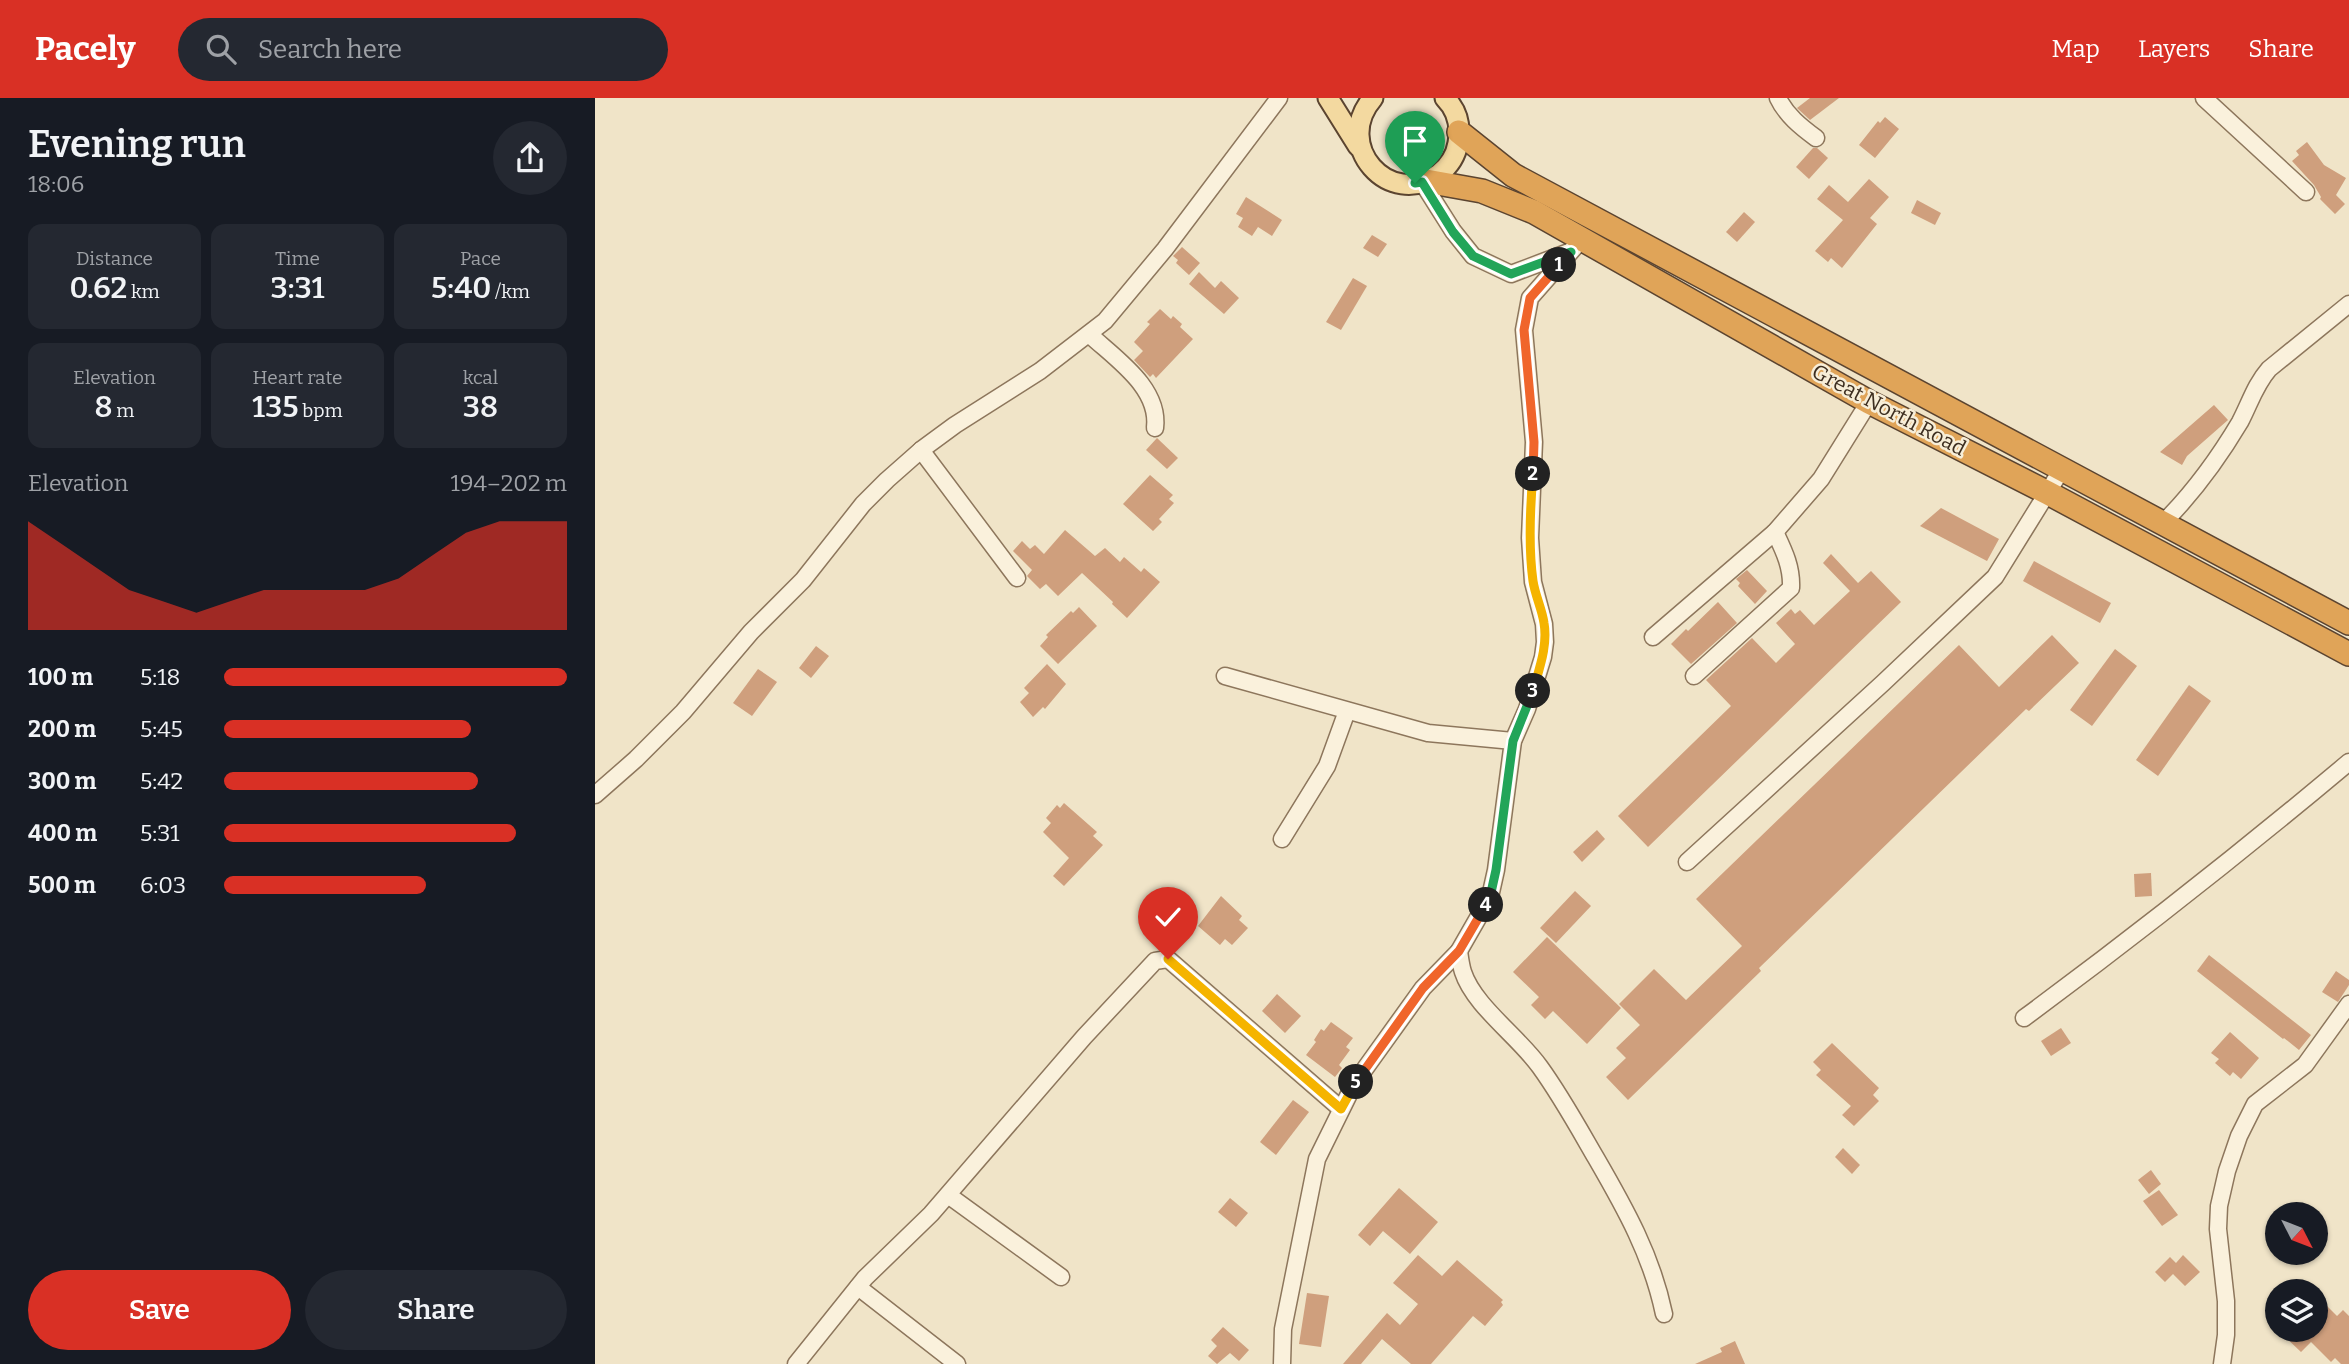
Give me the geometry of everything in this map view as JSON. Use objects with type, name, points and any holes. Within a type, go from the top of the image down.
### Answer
[{"type":"highway","name":"Great North Road","points":[[1458,124],[1513,175],[2349,623]]},
{"type":"highway","name":"Great North Road","points":[[1424,181],[1482,191],[1534,212],[1576,246],[2349,653]]},
{"type":"main road","points":[[1328,98],[1371,167],[1382,176],[1402,183],[1424,181],[1440,173],[1451,161],[1457,147],[1458,124],[1467,98]]},
{"type":"main road","points":[[1361,149],[1359,123],[1373,98]]},
{"type":"main road","points":[[1445,98],[1458,124]]},
{"type":"street","points":[[595,795],[683,712],[751,632],[803,580],[863,504],[921,450],[1090,335],[1135,287],[1279,98]]},
{"type":"street","points":[[1778,98],[1792,118],[1816,138]]},
{"type":"street","points":[[2204,98],[2307,191]]},
{"type":"street","points":[[1424,181],[1453,232],[1473,256],[1511,274],[1576,246]]},
{"type":"street","points":[[1282,1364],[1283,1329],[1317,1159],[1354,1084],[1423,988],[1459,951],[1490,897],[1513,741],[1527,709],[1545,642],[1545,624],[1534,582],[1530,538],[1534,442],[1524,330],[1530,298],[1576,246]]},
{"type":"street","points":[[2162,523],[2211,467],[2264,375],[2349,304]]},
{"type":"street","points":[[1090,335],[1137,379],[1149,396],[1157,413],[1155,428]]},
{"type":"street","points":[[1653,637],[1775,532],[1821,479],[1869,402]]},
{"type":"street","points":[[921,450],[1017,578]]},
{"type":"street","points":[[1687,862],[1883,683],[1995,576],[2062,469]]},
{"type":"street","points":[[1693,676],[1791,588],[1787,558],[1775,532]]},
{"type":"street","points":[[1225,676],[1428,733],[1513,741]]},
{"type":"street","points":[[1282,839],[1327,766],[1347,711]]},
{"type":"street","points":[[2024,1018],[2136,935],[2349,762]]},
{"type":"street","points":[[1459,951],[1463,973],[1479,1002],[1499,1020],[1539,1066],[1605,1174],[1642,1243],[1657,1280],[1664,1314]]},
{"type":"street","points":[[796,1364],[857,1287],[948,1195],[1084,1037],[1155,961],[1161,958],[1168,959],[1341,1109]]},
{"type":"street","points":[[2222,1364],[2226,1335],[2226,1301],[2218,1229],[2219,1206],[2239,1136],[2255,1104],[2305,1065],[2349,1004]]},
{"type":"street","points":[[948,1195],[1061,1277]]},
{"type":"street","points":[[857,1287],[957,1364]]},
{"type":"street","points":[[2226,1335],[2232,1364]]},
{"type":"building","points":[[1810,98],[1839,98],[1810,120],[1797,108]]},
{"type":"building","points":[[1885,117],[1899,129],[1875,158],[1859,145],[1878,121],[1880,123]]},
{"type":"building","points":[[2307,142],[2324,165],[2346,178],[2336,195],[2345,204],[2335,214],[2320,199],[2314,185],[2292,161],[2299,155],[2296,151]]},
{"type":"building","points":[[1813,148],[1817,148],[1828,158],[1809,179],[1796,167]]},
{"type":"building","points":[[1869,179],[1889,197],[1870,218],[1877,224],[1842,268],[1831,258],[1828,262],[1815,251],[1843,220],[1817,199],[1829,185],[1848,202]]},
{"type":"building","points":[[1246,197],[1282,220],[1272,236],[1258,227],[1252,236],[1238,227],[1243,218],[1236,214]]},
{"type":"building","points":[[1917,200],[1941,213],[1935,225],[1911,213]]},
{"type":"building","points":[[1744,212],[1755,222],[1737,242],[1726,232]]},
{"type":"building","points":[[1372,235],[1387,244],[1378,257],[1363,248]]},
{"type":"building","points":[[1182,247],[1200,263],[1189,275],[1176,263],[1178,260],[1173,256]]},
{"type":"building","points":[[1199,272],[1215,288],[1221,281],[1239,298],[1224,314],[1189,284]]},
{"type":"building","points":[[1353,278],[1367,286],[1341,330],[1326,322]]},
{"type":"building","points":[[1160,309],[1182,324],[1180,327],[1193,339],[1156,378],[1153,374],[1150,377],[1134,360],[1143,351],[1134,342],[1150,324],[1147,322]]},
{"type":"building","points":[[2214,405],[2228,420],[2187,456],[2182,465],[2160,452]]},
{"type":"building","points":[[1157,438],[1178,458],[1167,469],[1146,450]]},
{"type":"building","points":[[1150,475],[1173,495],[1169,499],[1174,503],[1159,519],[1162,522],[1153,531],[1123,504]]},
{"type":"building","points":[[1941,508],[1999,539],[1987,561],[1920,526]]},
{"type":"building","points":[[1065,530],[1095,556],[1105,548],[1120,562],[1124,557],[1141,572],[1144,568],[1160,582],[1127,618],[1082,573],[1058,596],[1046,584],[1040,589],[1027,576],[1032,570],[1013,551],[1022,541],[1030,549],[1035,545],[1044,554]]},
{"type":"building","points":[[1831,554],[1858,583],[1871,571],[1901,602],[1648,847],[1618,816],[1731,706],[1706,680],[1752,638],[1776,663],[1795,644],[1776,623],[1791,609],[1795,614],[1800,610],[1814,625],[1850,591],[1823,563]]},
{"type":"building","points":[[2034,561],[2111,603],[2100,623],[2023,581]]},
{"type":"building","points":[[1747,570],[1767,591],[1755,604],[1738,586],[1740,583],[1736,579]]},
{"type":"building","points":[[1718,602],[1737,623],[1691,664],[1671,644]]},
{"type":"building","points":[[1079,607],[1097,626],[1058,664],[1040,646],[1048,637],[1046,635],[1071,611],[1073,613]]},
{"type":"building","points":[[2052,635],[2079,663],[2029,711],[2026,709],[1759,968],[1761,971],[1628,1100],[1606,1077],[1626,1058],[1616,1048],[1640,1025],[1619,1004],[1654,969],[1686,1000],[1742,946],[1696,899],[1959,645],[1999,687]]},
{"type":"building","points":[[816,646],[829,656],[811,678],[799,668]]},
{"type":"building","points":[[2115,649],[2137,666],[2092,726],[2070,710]]},
{"type":"building","points":[[1047,664],[1066,684],[1045,709],[1043,707],[1033,717],[1020,702],[1029,693],[1024,688]]},
{"type":"building","points":[[758,669],[777,682],[752,716],[733,703]]},
{"type":"building","points":[[2189,685],[2211,701],[2158,776],[2136,760]]},
{"type":"building","points":[[1064,803],[1097,832],[1093,836],[1103,845],[1064,886],[1053,876],[1069,858],[1043,832],[1051,823],[1046,818],[1057,805],[1060,808]]},
{"type":"building","points":[[1597,830],[1605,839],[1582,862],[1573,852]]},
{"type":"building","points":[[2151,873],[2152,896],[2135,897],[2134,874]]},
{"type":"building","points":[[1575,891],[1591,906],[1556,943],[1540,928]]},
{"type":"building","points":[[1221,896],[1242,916],[1239,920],[1248,928],[1232,945],[1225,939],[1220,945],[1198,926]]},
{"type":"building","points":[[1547,937],[1621,1008],[1587,1044],[1553,1011],[1545,1019],[1531,1005],[1539,997],[1513,972]]},
{"type":"building","points":[[2209,955],[2311,1035],[2299,1050],[2197,971]]},
{"type":"building","points":[[2336,971],[2349,980],[2349,985],[2338,1002],[2322,992]]},
{"type":"building","points":[[1277,994],[1301,1016],[1285,1033],[1262,1011]]},
{"type":"building","points":[[1331,1022],[1353,1038],[1346,1047],[1350,1050],[1339,1065],[1342,1068],[1335,1077],[1306,1055],[1316,1042],[1314,1040],[1321,1029],[1324,1031]]},
{"type":"building","points":[[2061,1028],[2071,1043],[2051,1056],[2041,1041]]},
{"type":"building","points":[[2230,1032],[2259,1058],[2241,1079],[2233,1072],[2230,1076],[2215,1063],[2219,1059],[2211,1053]]},
{"type":"building","points":[[1832,1043],[1879,1088],[1873,1095],[1879,1101],[1854,1126],[1842,1115],[1851,1106],[1816,1075],[1821,1070],[1813,1062]]},
{"type":"building","points":[[1293,1100],[1309,1112],[1276,1155],[1260,1142]]},
{"type":"building","points":[[1843,1148],[1860,1165],[1852,1174],[1835,1157]]},
{"type":"building","points":[[2151,1170],[2161,1184],[2149,1194],[2138,1180]]},
{"type":"building","points":[[1399,1188],[1438,1222],[1410,1254],[1383,1231],[1370,1246],[1358,1235]]},
{"type":"building","points":[[2159,1190],[2178,1215],[2162,1226],[2143,1201]]},
{"type":"building","points":[[1230,1198],[1248,1213],[1236,1227],[1218,1212]]},
{"type":"building","points":[[1418,1255],[1442,1276],[1457,1260],[1503,1300],[1503,1305],[1485,1326],[1473,1316],[1431,1364],[1411,1364],[1382,1339],[1361,1364],[1343,1364],[1387,1313],[1400,1325],[1418,1304],[1393,1283]]},
{"type":"building","points":[[2183,1255],[2200,1272],[2185,1286],[2173,1274],[2165,1282],[2155,1272],[2170,1257],[2176,1263]]},
{"type":"building","points":[[1307,1293],[1329,1296],[1321,1347],[1299,1344]]},
{"type":"building","points":[[2328,1307],[2337,1316],[2343,1310],[2349,1316],[2349,1364],[2341,1364],[2335,1358],[2331,1362],[2311,1342],[2328,1342]]},
{"type":"building","points":[[1223,1327],[1249,1350],[1239,1361],[1230,1353],[1217,1364],[1208,1356],[1217,1346],[1211,1340]]},
{"type":"building","points":[[1735,1341],[1745,1364],[1695,1364],[1722,1352],[1720,1348]]},
{"type":"building","points":[[2291,1342],[2311,1342],[2301,1352]]},
{"type":"route","points":[[1168,959],[1341,1109],[1354,1084],[1423,988],[1459,951],[1490,897],[1513,741],[1527,709],[1545,642],[1545,624],[1534,582],[1530,538],[1534,442],[1524,330],[1530,298],[1571,252],[1511,274],[1473,256],[1453,232],[1422,182],[1415,183]]}]
